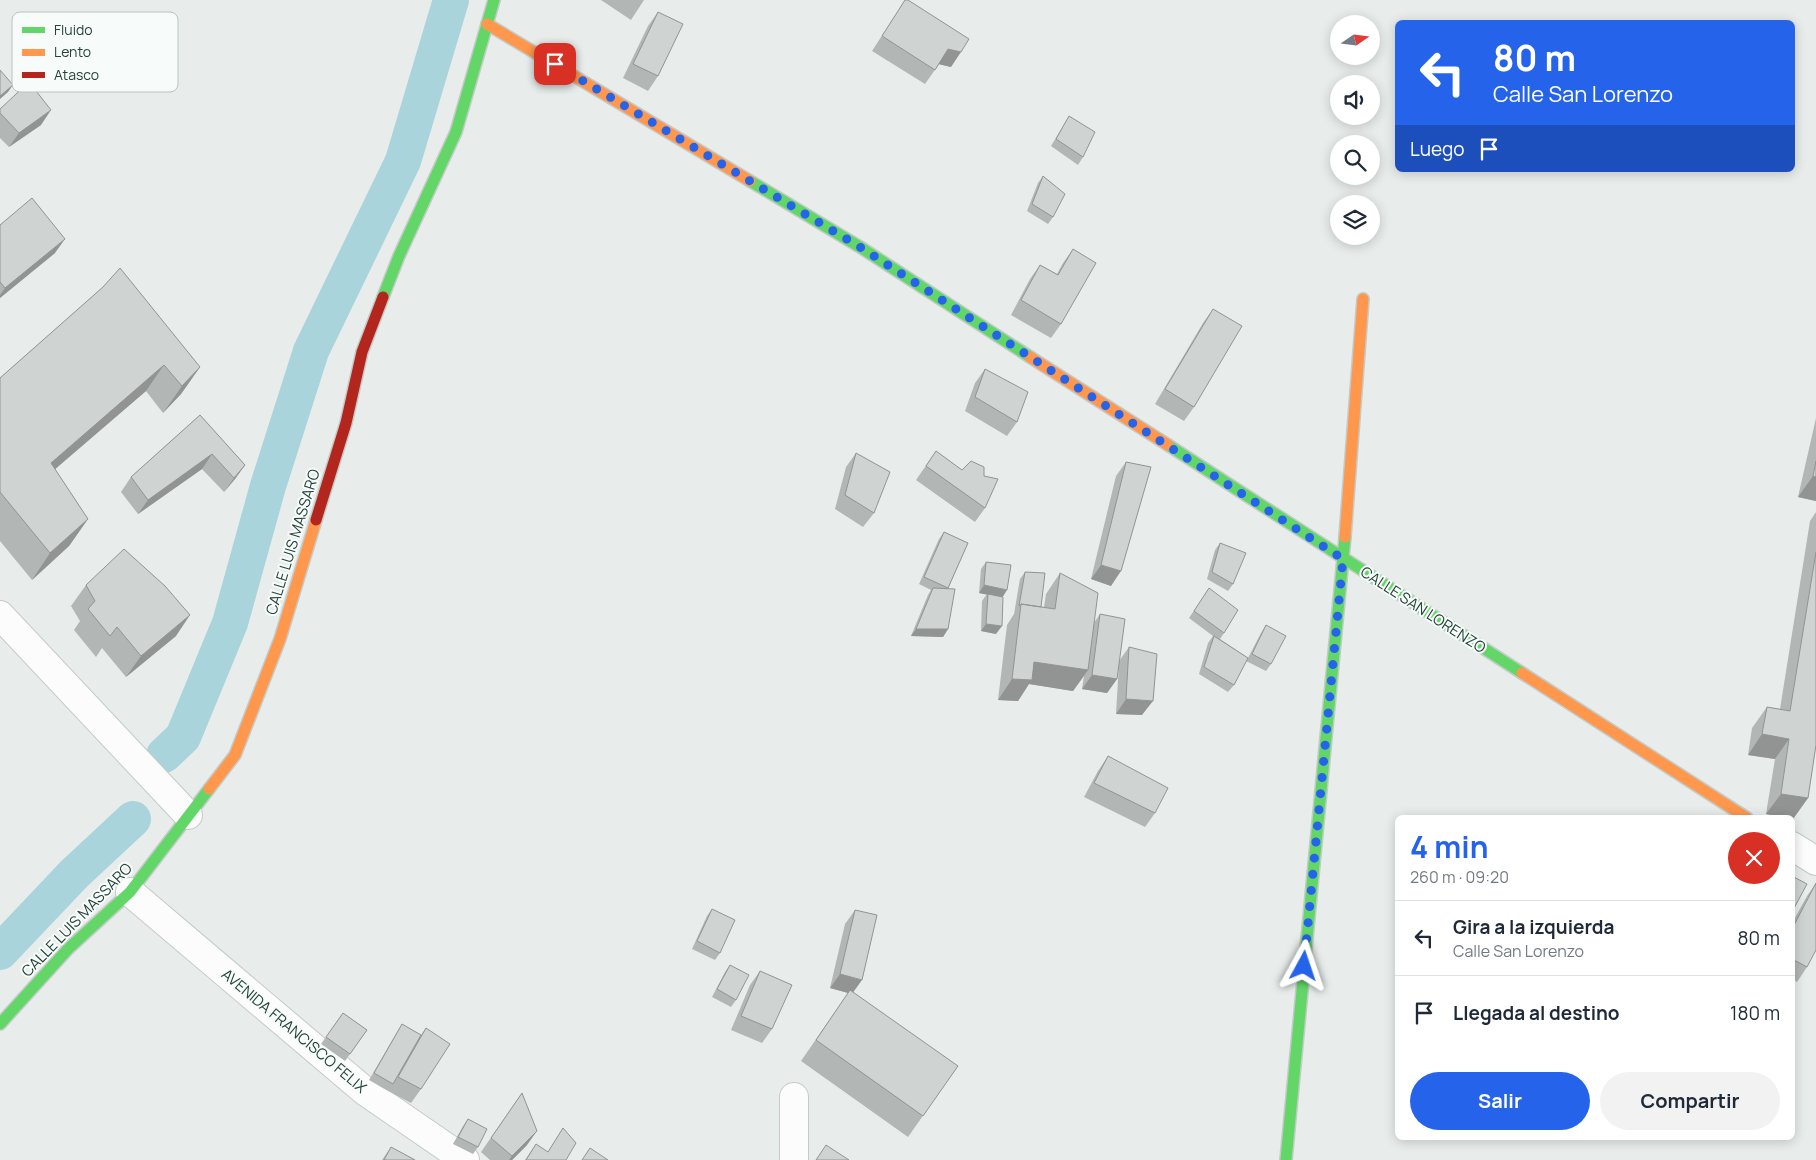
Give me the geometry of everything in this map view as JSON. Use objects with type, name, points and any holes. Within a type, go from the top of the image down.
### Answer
[{"type":"street","name":"CALLE LUIS MASSARO","points":[[0,1024],[68,949],[130,892],[235,755],[280,639],[346,423],[362,352],[399,256],[456,132],[494,0]]},
{"type":"street","name":"CALLE SAN LORENZO","points":[[487,24],[860,247],[1742,815]]},
{"type":"street","points":[[1286,1160],[1343,559],[1363,299]]},
{"type":"street","points":[[0,615],[188,815]]},
{"type":"street","points":[[1795,848],[1816,861]]},
{"type":"street","name":"AVENIDA FRANCISCO FELIX","points":[[130,892],[366,1092],[465,1160]]},
{"type":"street","points":[[794,1097],[794,1160]]},
{"type":"building","points":[[905,0],[908,0],[969,39],[961,52],[948,49],[935,70],[882,36]]},
{"type":"building","points":[[658,12],[683,24],[658,76],[633,64]]},
{"type":"building","points":[[0,70],[12,86],[0,96]]},
{"type":"building","points":[[18,92],[37,92],[51,110],[19,133],[0,113],[0,109]]},
{"type":"building","points":[[1069,116],[1095,132],[1083,157],[1056,139]]},
{"type":"building","points":[[1043,176],[1065,194],[1053,217],[1032,204]]},
{"type":"building","points":[[32,198],[65,239],[5,288],[0,282],[0,225]]},
{"type":"building","points":[[1073,249],[1096,263],[1061,324],[1021,300],[1040,265],[1058,275]]},
{"type":"building","points":[[120,268],[200,367],[182,386],[164,365],[51,463],[88,519],[50,553],[0,492],[0,378],[103,287]]},
{"type":"building","points":[[1213,309],[1242,326],[1194,407],[1165,389]]},
{"type":"building","points":[[985,369],[1028,392],[1017,422],[975,397]]},
{"type":"building","points":[[200,415],[245,465],[234,478],[212,454],[148,500],[131,477]]},
{"type":"building","points":[[936,451],[962,470],[971,461],[984,467],[984,476],[998,479],[985,508],[926,466]]},
{"type":"building","points":[[856,453],[890,472],[874,513],[845,495]]},
{"type":"building","points":[[1816,461],[1816,477],[1813,476]]},
{"type":"building","points":[[1126,462],[1151,467],[1121,571],[1101,565]]},
{"type":"building","points":[[944,532],[968,543],[948,588],[924,577]]},
{"type":"building","points":[[1220,543],[1246,553],[1233,584],[1212,572]]},
{"type":"building","points":[[124,549],[165,586],[190,615],[141,656],[117,627],[110,636],[88,609],[95,601],[86,585]]},
{"type":"building","points":[[1816,552],[1816,745],[1808,798],[1781,794],[1789,739],[1762,734],[1767,707],[1790,711]]},
{"type":"building","points":[[986,562],[1011,565],[1007,590],[984,585]]},
{"type":"building","points":[[1025,572],[1045,573],[1041,607],[1021,604],[1019,606]]},
{"type":"building","points":[[1060,573],[1098,593],[1088,670],[1034,662],[1032,680],[1012,679],[1021,604],[1055,609]]},
{"type":"building","points":[[933,588],[955,589],[948,629],[916,629]]},
{"type":"building","points":[[1209,588],[1238,610],[1224,633],[1194,611]]},
{"type":"building","points":[[988,594],[1003,597],[1002,626],[986,624]]},
{"type":"building","points":[[1100,614],[1125,619],[1117,679],[1092,675]]},
{"type":"building","points":[[1266,625],[1286,636],[1271,664],[1252,654]]},
{"type":"building","points":[[1214,636],[1248,658],[1234,685],[1204,667]]},
{"type":"building","points":[[1129,647],[1157,654],[1153,701],[1126,699]]},
{"type":"building","points":[[1108,756],[1168,788],[1155,813],[1094,783]]},
{"type":"building","points":[[1795,878],[1807,884],[1795,906]]},
{"type":"building","points":[[1816,883],[1816,950],[1807,967],[1795,961],[1795,923]]},
{"type":"building","points":[[712,909],[735,920],[720,953],[697,941]]},
{"type":"building","points":[[855,910],[877,915],[862,980],[840,974]]},
{"type":"building","points":[[730,965],[749,975],[736,1000],[717,989]]},
{"type":"building","points":[[760,971],[792,985],[772,1029],[741,1016]]},
{"type":"building","points":[[850,990],[958,1066],[923,1116],[816,1040]]},
{"type":"building","points":[[343,1013],[367,1030],[350,1054],[326,1037]]},
{"type":"building","points":[[402,1024],[421,1035],[393,1084],[374,1073]]},
{"type":"building","points":[[426,1028],[450,1044],[421,1089],[398,1077]]},
{"type":"building","points":[[522,1093],[537,1131],[512,1156],[491,1138]]},
{"type":"building","points":[[468,1119],[487,1129],[478,1147],[458,1137]]},
{"type":"building","points":[[563,1128],[576,1143],[566,1160],[526,1160],[536,1144],[548,1152]]},
{"type":"building","points":[[826,1145],[849,1160],[816,1160]]},
{"type":"building","points":[[391,1147],[415,1160],[384,1160]]},
{"type":"building","points":[[590,1148],[608,1160],[582,1160]]},
{"type":"waterway","points":[[164,755],[183,737],[230,623],[268,486],[311,351],[403,161],[451,0]]},
{"type":"waterway","points":[[0,952],[74,874],[133,819]]},
{"type":"traffic: fast","points":[[383,297],[399,256],[456,132],[494,0]]},
{"type":"traffic: fast","points":[[750,181],[860,247],[1030,357]]},
{"type":"traffic: fast","points":[[1168,445],[1522,673]]},
{"type":"traffic: fast","points":[[1286,1160],[1345,537]]},
{"type":"traffic: fast","points":[[0,1024],[68,949],[130,892],[209,789]]},
{"type":"traffic: slow","points":[[487,24],[750,181]]},
{"type":"traffic: slow","points":[[1345,537],[1363,299]]},
{"type":"traffic: slow","points":[[1030,357],[1168,445]]},
{"type":"traffic: slow","points":[[209,789],[235,755],[280,639],[316,520]]},
{"type":"traffic: slow","points":[[1522,673],[1742,815]]},
{"type":"traffic: jam","points":[[316,520],[346,423],[362,352],[383,297]]},
{"type":"route","points":[[555,64],[860,247],[1343,559],[1304,966]]}]
